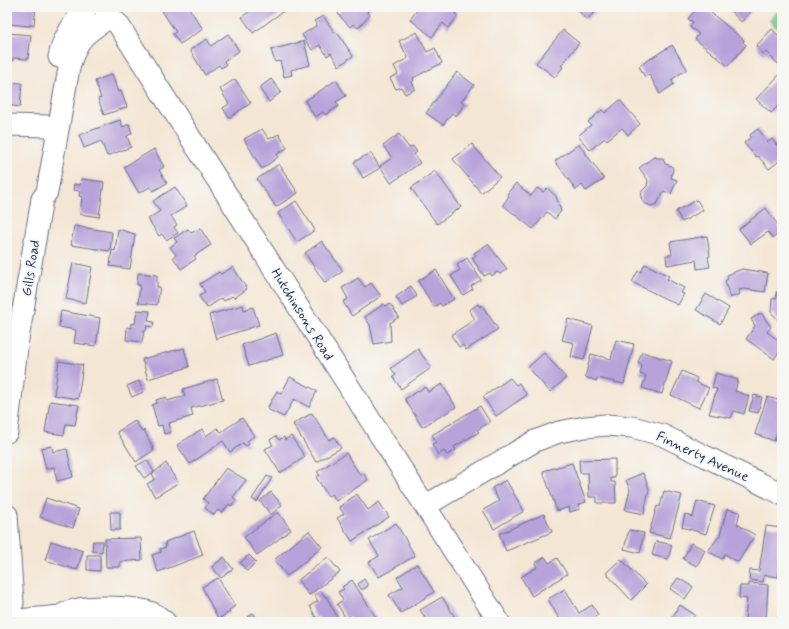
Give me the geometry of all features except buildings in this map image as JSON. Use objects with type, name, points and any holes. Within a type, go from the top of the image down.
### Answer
[{"type":"street","name":"Gills Road","points":[[42,199],[38,191],[61,46],[73,24],[87,7]]},
{"type":"street","name":"Gills Road","points":[[7,432],[18,339],[42,199],[47,192],[68,68],[73,49],[85,34],[107,12]]},
{"type":"street","name":"Hutchinsons Road","points":[[107,12],[118,24],[499,622]]},
{"type":"street","points":[[7,125],[48,126]]},
{"type":"street","name":"Finnerty Avenue","points":[[425,506],[535,441],[559,432],[606,425],[632,427],[662,435],[782,494]]},
{"type":"street","points":[[7,515],[13,614],[61,616],[66,611],[102,607],[129,608],[153,614],[165,622]]},
{"type":"green space","points":[[782,7],[782,33],[769,20]]}]
